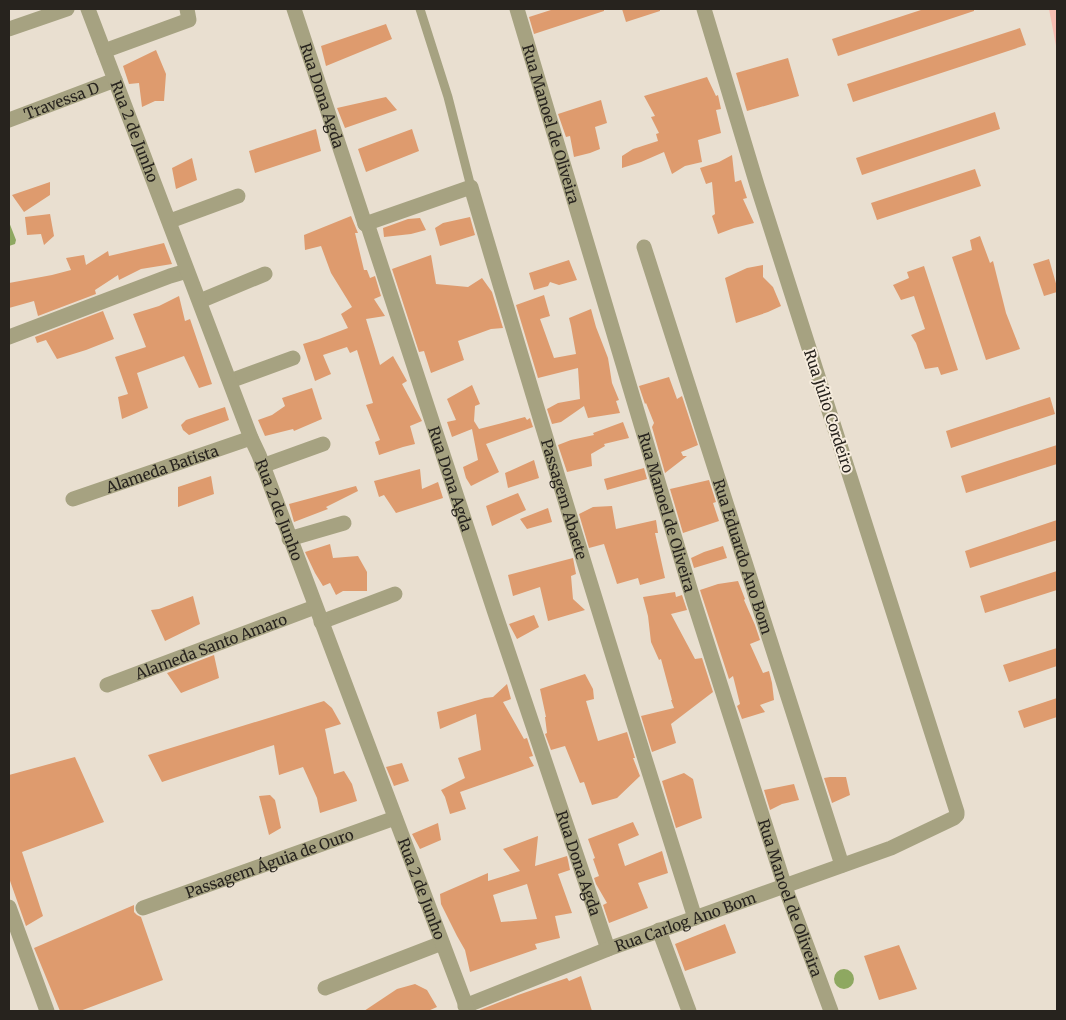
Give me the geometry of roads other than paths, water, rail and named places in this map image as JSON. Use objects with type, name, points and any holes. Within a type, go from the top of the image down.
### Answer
[{"type":"street","points":[[9,29],[67,9]]},
{"type":"street","name":"Rua 2 de Junho","points":[[88,9],[170,221],[187,271],[200,300],[466,1008]]},
{"type":"street","name":"Rua Dona Agda","points":[[294,9],[608,949]]},
{"type":"street","name":"Rua Manoel de Oliveira","points":[[517,9],[694,602],[785,887],[831,1011]]},
{"type":"street","name":"Rua Júlio Cordeiro","points":[[704,9],[756,185],[957,812]]},
{"type":"street","points":[[104,51],[188,14]]},
{"type":"street","name":"Travessa D","points":[[9,120],[115,80]]},
{"type":"street","points":[[365,224],[471,187]]},
{"type":"street","name":"Passagem Abaete","points":[[471,187],[694,918]]},
{"type":"street","points":[[170,221],[238,196]]},
{"type":"street","name":"Rua Eduardo Ano Bom","points":[[644,247],[842,865]]},
{"type":"street","points":[[9,337],[187,271]]},
{"type":"street","points":[[200,300],[265,274]]},
{"type":"street","points":[[230,381],[293,358]]},
{"type":"street","name":"Alameda Batista","points":[[73,500],[251,438]]},
{"type":"street","points":[[262,466],[323,444]]},
{"type":"street","points":[[289,539],[344,523]]},
{"type":"street","points":[[321,622],[395,594]]},
{"type":"street","name":"Alameda Santo Amaro","points":[[107,685],[315,607]]},
{"type":"street","name":"Rua Carlog Ano Bom","points":[[466,1008],[608,949],[891,848],[954,818],[957,812]]},
{"type":"street","name":"Passagem Águia de Ouro","points":[[143,908],[395,818]]},
{"type":"street","points":[[9,907],[47,1011]]},
{"type":"street","points":[[659,930],[689,1011]]},
{"type":"street","points":[[324,988],[442,943]]},
{"type":"lane","points":[[420,9],[448,97],[471,187]]}]
